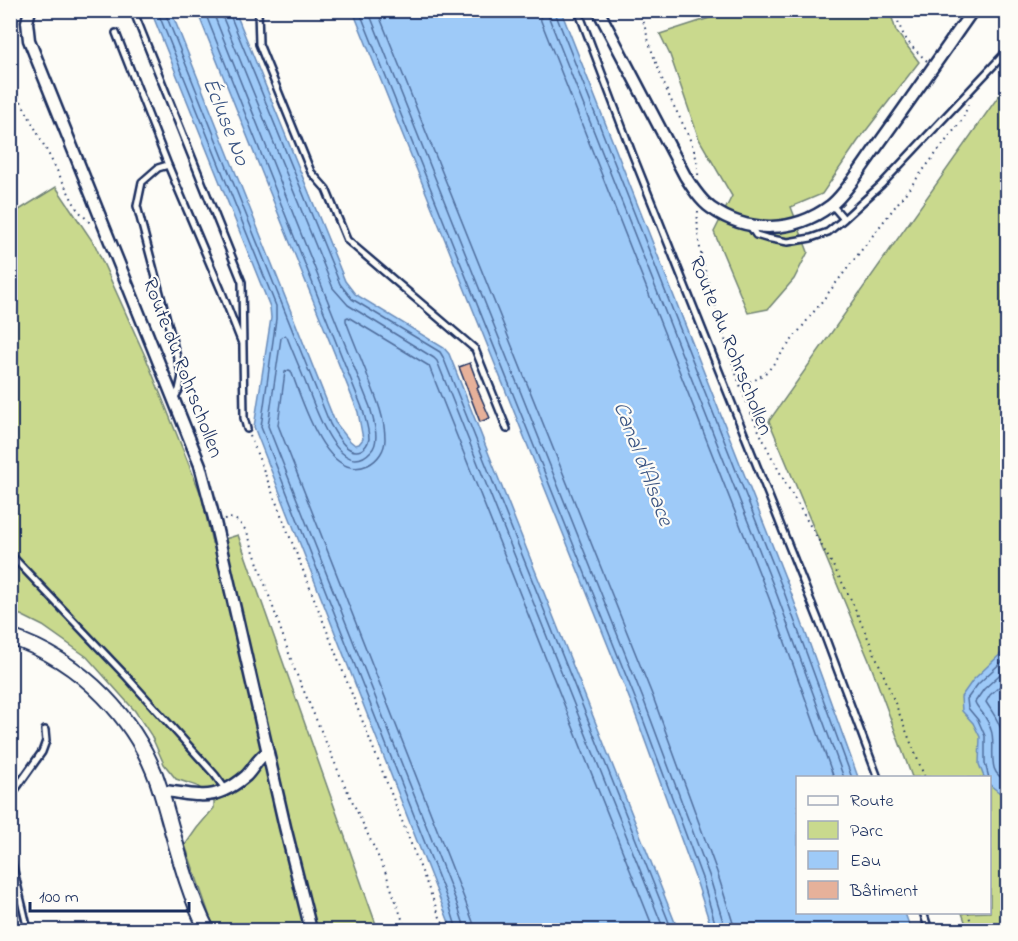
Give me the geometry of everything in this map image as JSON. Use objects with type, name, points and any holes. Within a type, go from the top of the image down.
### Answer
[{"type":"street","name":"Route du Rohrschollen","points":[[30,10],[27,22],[29,40],[200,465],[311,930]]},
{"type":"street","points":[[598,10],[701,199],[729,218],[750,226],[775,228],[798,223],[832,205],[870,156],[973,10]]},
{"type":"street","points":[[10,637],[35,647],[76,671],[106,698],[138,739],[161,790],[189,884],[207,930]]},
{"type":"street","points":[[161,790],[200,796],[226,790],[239,782],[251,771],[261,755],[268,752]]},
{"type":"lane","points":[[133,10],[242,282],[244,418],[247,429]]},
{"type":"lane","points":[[258,10],[259,44],[311,172],[326,189],[347,240],[475,350],[507,429]]},
{"type":"lane","name":"Route du Rohrschollen","points":[[578,10],[632,153],[878,776]]},
{"type":"lane","points":[[116,33],[243,346]]},
{"type":"lane","points":[[750,226],[756,235],[789,242],[811,238],[828,231],[881,185],[1008,50]]},
{"type":"lane","points":[[168,165],[158,168],[142,182],[137,206],[182,376],[179,390],[173,401]]},
{"type":"lane","points":[[832,205],[844,219]]},
{"type":"lane","points":[[10,554],[125,675],[226,790]]},
{"type":"lane","points":[[10,797],[42,752],[46,741],[45,729]]},
{"type":"lane","points":[[10,854],[28,930]]},
{"type":"lane","points":[[924,914],[929,930]]},
{"type":"path","points":[[641,10],[658,67],[694,151],[699,170],[698,177],[692,186]]},
{"type":"path","points":[[895,10],[899,29],[910,46],[933,67]]},
{"type":"path","points":[[10,80],[77,209],[90,225],[106,231]]},
{"type":"path","points":[[739,379],[746,383],[768,371],[962,120],[968,106],[967,94]]},
{"type":"path","points":[[701,199],[696,222],[699,245],[728,351],[744,396],[765,443],[846,590],[925,776]]},
{"type":"path","points":[[247,429],[445,930]]},
{"type":"path","points":[[215,522],[228,518],[237,520],[247,532],[294,668],[385,872],[406,930]]},
{"type":"path","points":[[969,914],[973,930]]},
{"type":"green space","points":[[731,11],[890,11],[896,31],[919,62],[858,141],[822,194],[791,207],[808,252],[794,279],[768,309],[748,313],[714,232],[732,196],[699,139],[670,55],[660,34]]},
{"type":"green space","points":[[1007,84],[1007,930],[968,930],[962,914],[991,914],[991,776],[912,776],[870,663],[769,421]]},
{"type":"green space","points":[[56,187],[95,245],[146,358],[202,497],[212,543],[238,535],[378,930],[216,930],[185,845],[214,808],[214,801],[197,786],[176,779],[164,764],[151,735],[135,711],[87,657],[43,626],[21,615],[11,615],[11,215]]},
{"type":"water","points":[[151,11],[171,11],[335,422],[349,440],[355,445],[363,439],[358,412],[197,11],[235,11],[345,281],[355,294],[444,348],[449,354],[678,930],[452,930],[254,427],[271,318],[270,307]]},
{"type":"water","name":"Canal d'Alsace","points":[[353,11],[561,11],[790,590],[858,776],[796,776],[796,914],[905,914],[911,930],[712,930],[632,705]]},
{"type":"water","points":[[1007,648],[1007,792],[1000,793],[991,786],[991,776],[984,776],[979,764],[980,737],[973,723],[962,711],[961,697],[973,680]]},
{"type":"building","points":[[470,363],[479,387],[477,388],[490,418],[480,422],[459,367]]},
{"type":"water label","name":"Écluse No","points":[[225,122]]}]
